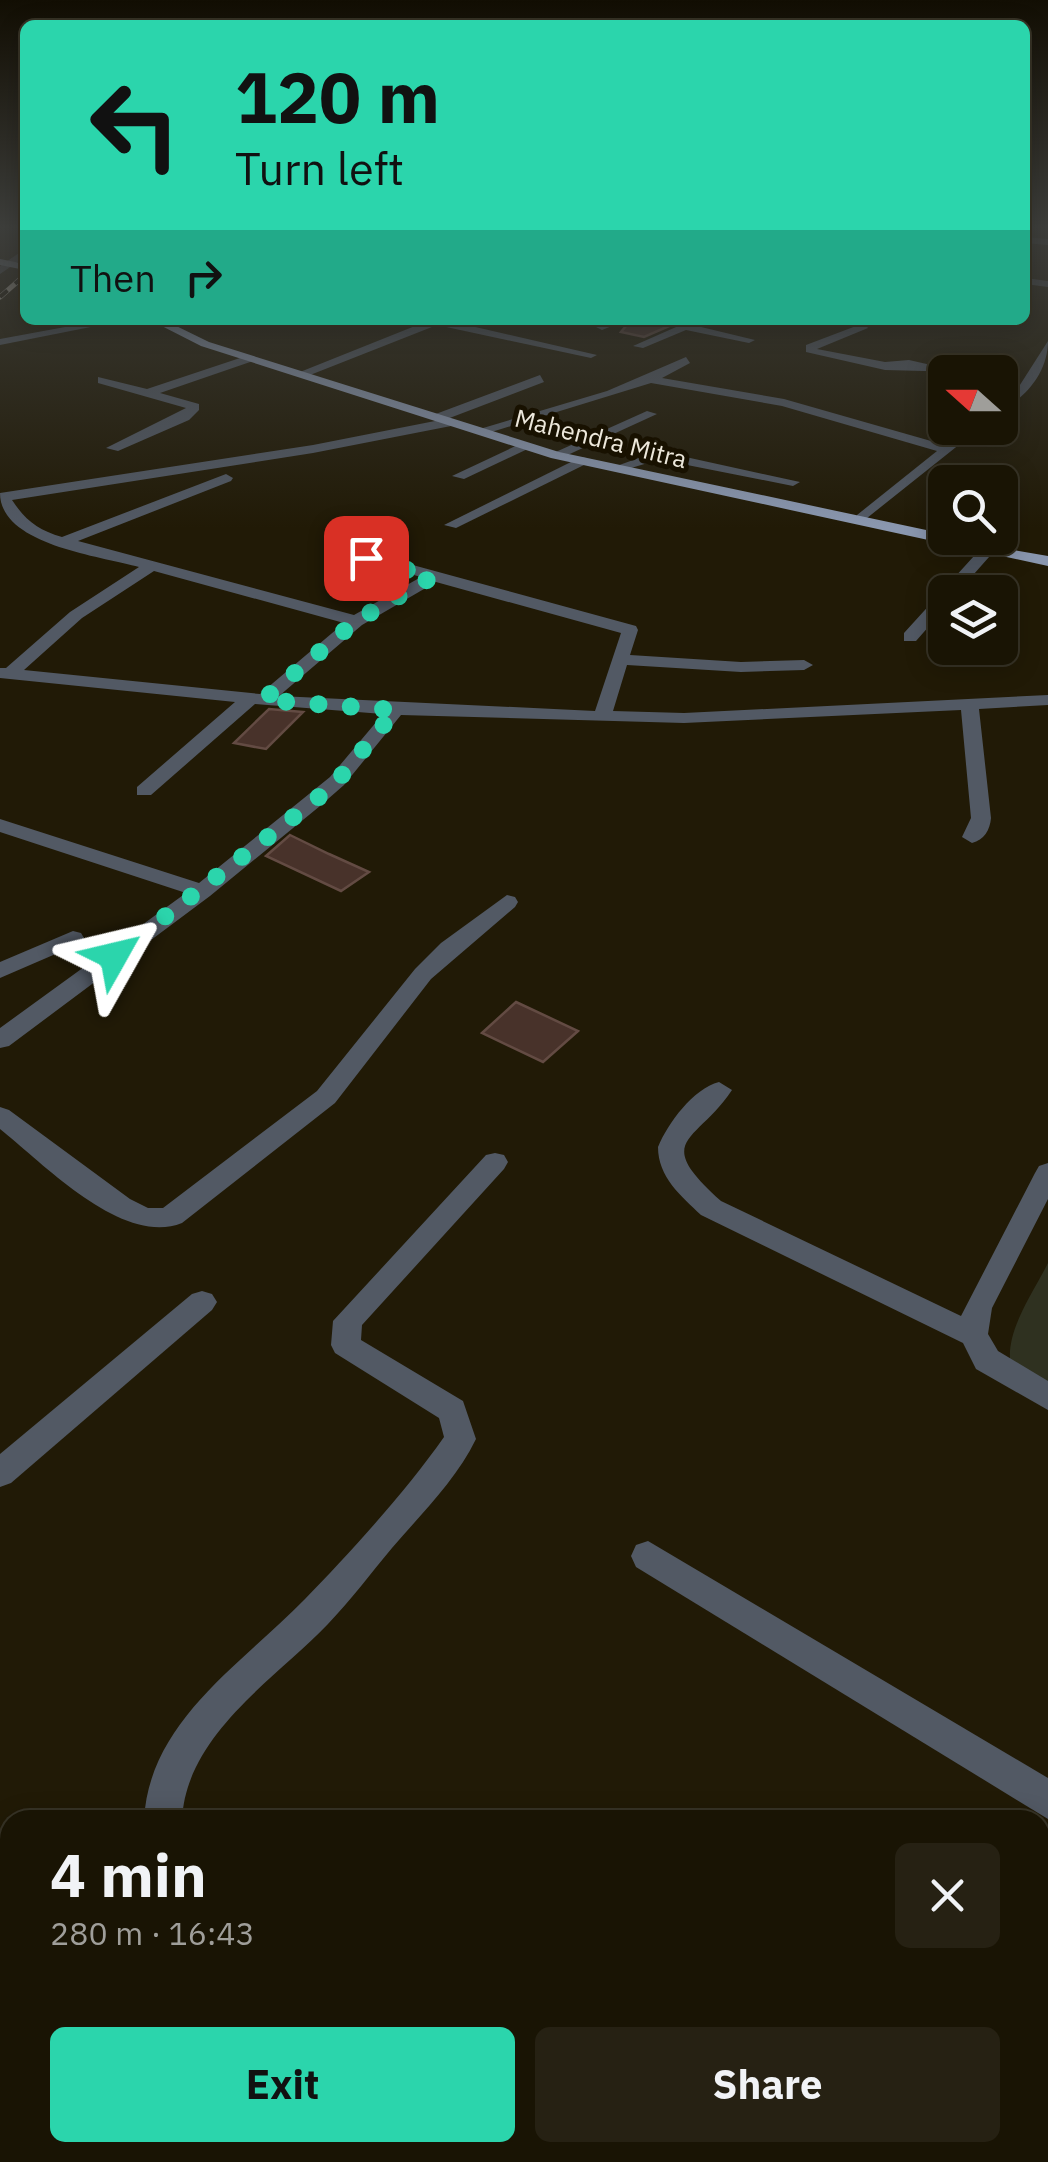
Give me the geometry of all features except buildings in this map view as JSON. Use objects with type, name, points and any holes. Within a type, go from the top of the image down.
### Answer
[{"type":"main road","name":"Mahendra Mitra","points":[[166,326],[190,339],[249,359],[581,461],[928,534]]},
{"type":"main road","name":"Mahendra Mitra","points":[[1018,554],[1048,561]]},
{"type":"street","points":[[0,342],[89,326]]},
{"type":"street","points":[[301,374],[425,326]]},
{"type":"street","points":[[460,326],[591,355]]},
{"type":"street","points":[[864,326],[810,348],[812,352],[884,366],[928,367]]},
{"type":"street","points":[[639,346],[687,327],[749,340]]},
{"type":"street","points":[[1018,393],[1048,344]]},
{"type":"street","points":[[150,392],[249,359]]},
{"type":"street","points":[[480,431],[584,400],[619,394],[686,361]]},
{"type":"street","points":[[356,621],[27,530],[1,498],[313,449],[444,420],[540,379]]},
{"type":"street","points":[[102,380],[191,404],[194,410],[113,448]]},
{"type":"street","points":[[654,380],[784,403],[948,450]]},
{"type":"street","points":[[1018,389],[1023,390]]},
{"type":"street","points":[[556,454],[651,414]]},
{"type":"street","points":[[862,518],[954,445]]},
{"type":"street","points":[[459,476],[527,446]]},
{"type":"street","points":[[618,468],[650,458],[672,458],[792,482]]},
{"type":"street","points":[[450,525],[581,461]]},
{"type":"street","points":[[63,542],[137,501],[226,478]]},
{"type":"street","points":[[91,482],[137,501]]},
{"type":"street","points":[[965,575],[983,555]]},
{"type":"street","points":[[366,558],[616,623],[630,630],[602,718]]},
{"type":"street","points":[[5,673],[76,615],[152,566]]},
{"type":"street","points":[[144,791],[356,621],[432,577]]},
{"type":"street","points":[[910,637],[928,617]]},
{"type":"street","points":[[623,660],[804,665]]},
{"type":"street","points":[[5,673],[256,700],[602,718],[684,718],[1048,700]]},
{"type":"street","points":[[969,704],[980,805],[980,827],[972,837]]},
{"type":"street","points":[[6,1028],[202,891],[337,781],[396,710]]},
{"type":"street","points":[[0,825],[202,891]]},
{"type":"street","points":[[0,1116],[118,1204],[152,1220],[164,1220],[183,1210],[326,1098],[423,974],[449,948],[508,902]]},
{"type":"street","points":[[0,971],[73,938]]},
{"type":"street","points":[[719,1090],[675,1131],[669,1146],[669,1159],[692,1192],[711,1208],[974,1336]]},
{"type":"street","points":[[162,1810],[181,1756],[218,1703],[316,1612],[440,1472],[460,1440],[452,1410],[346,1345],[348,1321],[496,1162]]},
{"type":"street","points":[[1048,1173],[977,1308],[974,1336],[987,1360],[1048,1396]]},
{"type":"street","points":[[0,1473],[202,1302]]},
{"type":"street","points":[[648,1556],[1048,1800]]},
{"type":"green space","points":[[1048,1263],[1048,1392],[1010,1359],[1010,1347],[1017,1322]]},
{"type":"route","points":[[114,956],[313,802],[337,781],[396,710],[263,700],[356,621],[432,577],[366,558]]}]
